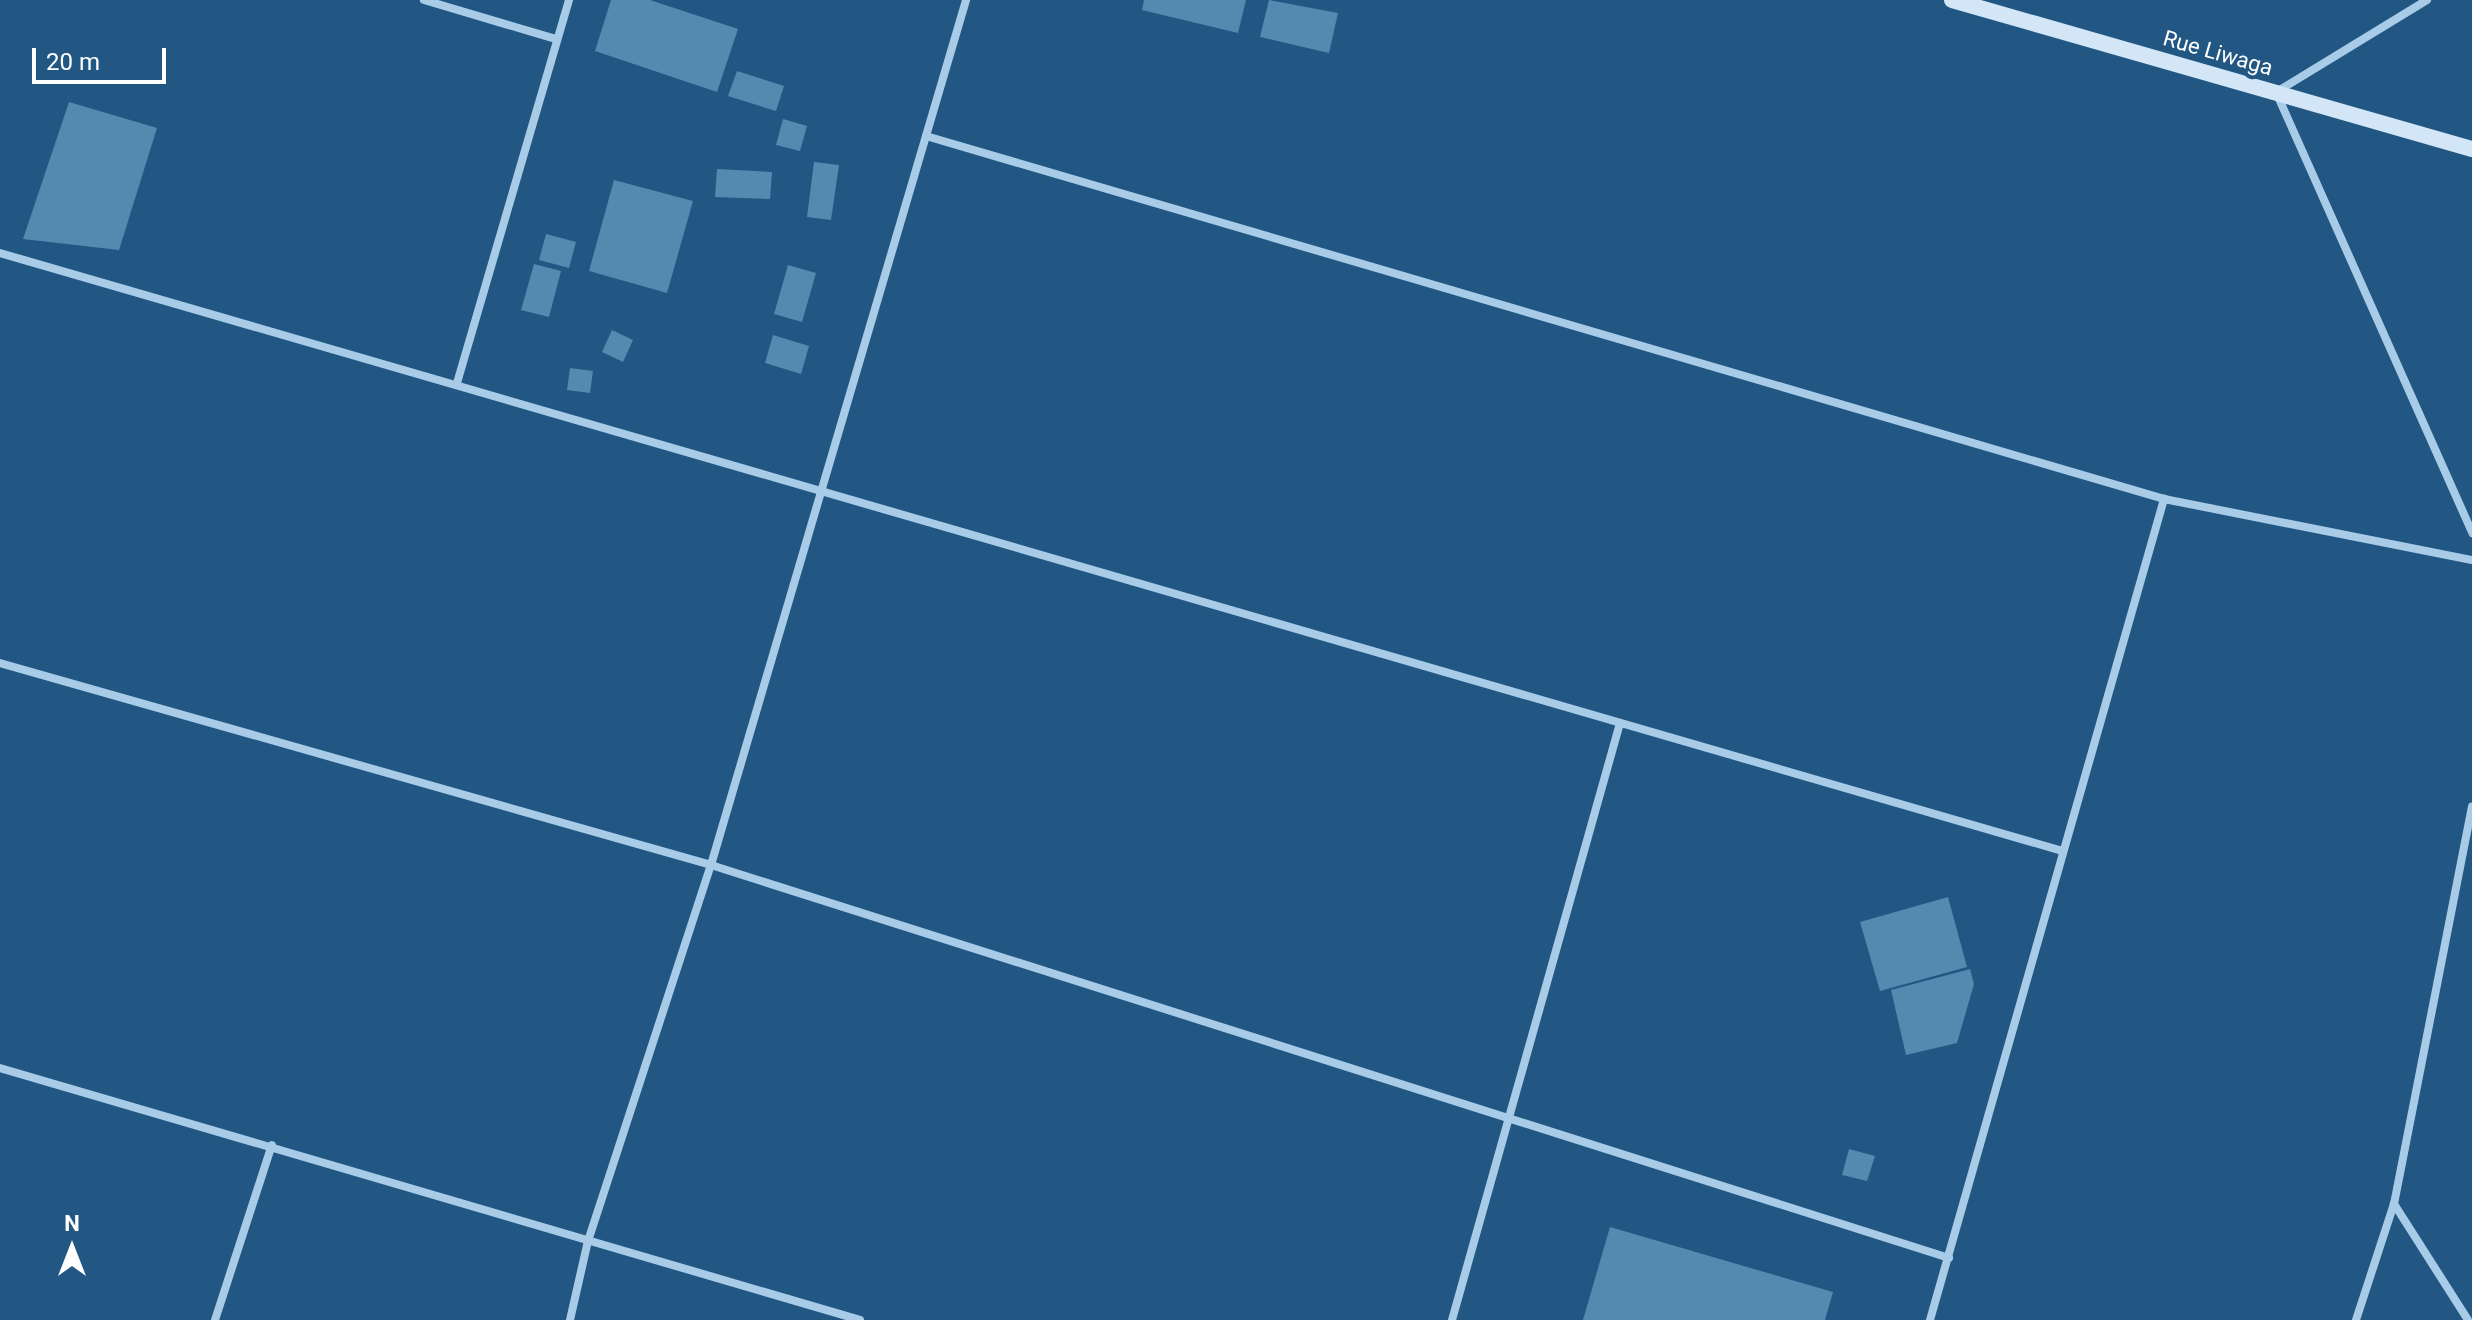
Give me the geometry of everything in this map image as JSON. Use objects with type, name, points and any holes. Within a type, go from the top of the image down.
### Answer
[{"type":"main road","name":"Rue Liwaga","points":[[1952,0],[2472,149]]},
{"type":"street","points":[[424,0],[556,39]]},
{"type":"street","points":[[457,383],[569,0]]},
{"type":"street","points":[[570,1320],[588,1241],[711,865],[966,0]]},
{"type":"street","points":[[2427,0],[2276,92],[2472,533]]},
{"type":"street","points":[[926,136],[2164,499],[2472,560]]},
{"type":"street","points":[[0,253],[457,383],[2062,851]]},
{"type":"street","points":[[1930,1320],[2164,499]]},
{"type":"street","points":[[0,663],[711,865],[1949,1258]]},
{"type":"street","points":[[1452,1320],[1620,723]]},
{"type":"street","points":[[2356,1320],[2394,1204],[2472,807]]},
{"type":"street","points":[[0,1068],[272,1145],[860,1320]]},
{"type":"street","points":[[215,1320],[272,1145]]},
{"type":"street","points":[[2394,1204],[2468,1320]]},
{"type":"building","points":[[611,0],[650,0],[738,29],[717,92],[595,51]]},
{"type":"building","points":[[1144,0],[1246,0],[1238,33],[1142,10]]},
{"type":"building","points":[[1269,0],[1338,13],[1329,53],[1260,37]]},
{"type":"building","points":[[737,71],[784,86],[776,111],[728,96]]},
{"type":"building","points":[[69,102],[157,128],[119,250],[23,239]]},
{"type":"building","points":[[783,119],[807,126],[800,151],[776,145]]},
{"type":"building","points":[[814,162],[839,165],[831,220],[807,217]]},
{"type":"building","points":[[717,169],[772,172],[770,199],[715,197]]},
{"type":"building","points":[[614,180],[693,201],[667,293],[589,271]]},
{"type":"building","points":[[546,234],[576,242],[569,268],[539,260]]},
{"type":"building","points":[[534,264],[561,271],[549,317],[521,310]]},
{"type":"building","points":[[788,265],[816,273],[802,322],[774,314]]},
{"type":"building","points":[[612,330],[633,340],[623,362],[602,352]]},
{"type":"building","points":[[773,335],[809,346],[801,374],[765,363]]},
{"type":"building","points":[[570,368],[593,371],[590,393],[567,390]]},
{"type":"building","points":[[1948,897],[1967,967],[1880,991],[1860,922]]},
{"type":"building","points":[[1970,969],[1974,984],[1957,1043],[1906,1055],[1891,990]]},
{"type":"building","points":[[1849,1149],[1875,1156],[1867,1181],[1842,1175]]},
{"type":"building","points":[[1610,1227],[1833,1292],[1825,1320],[1583,1320]]}]
